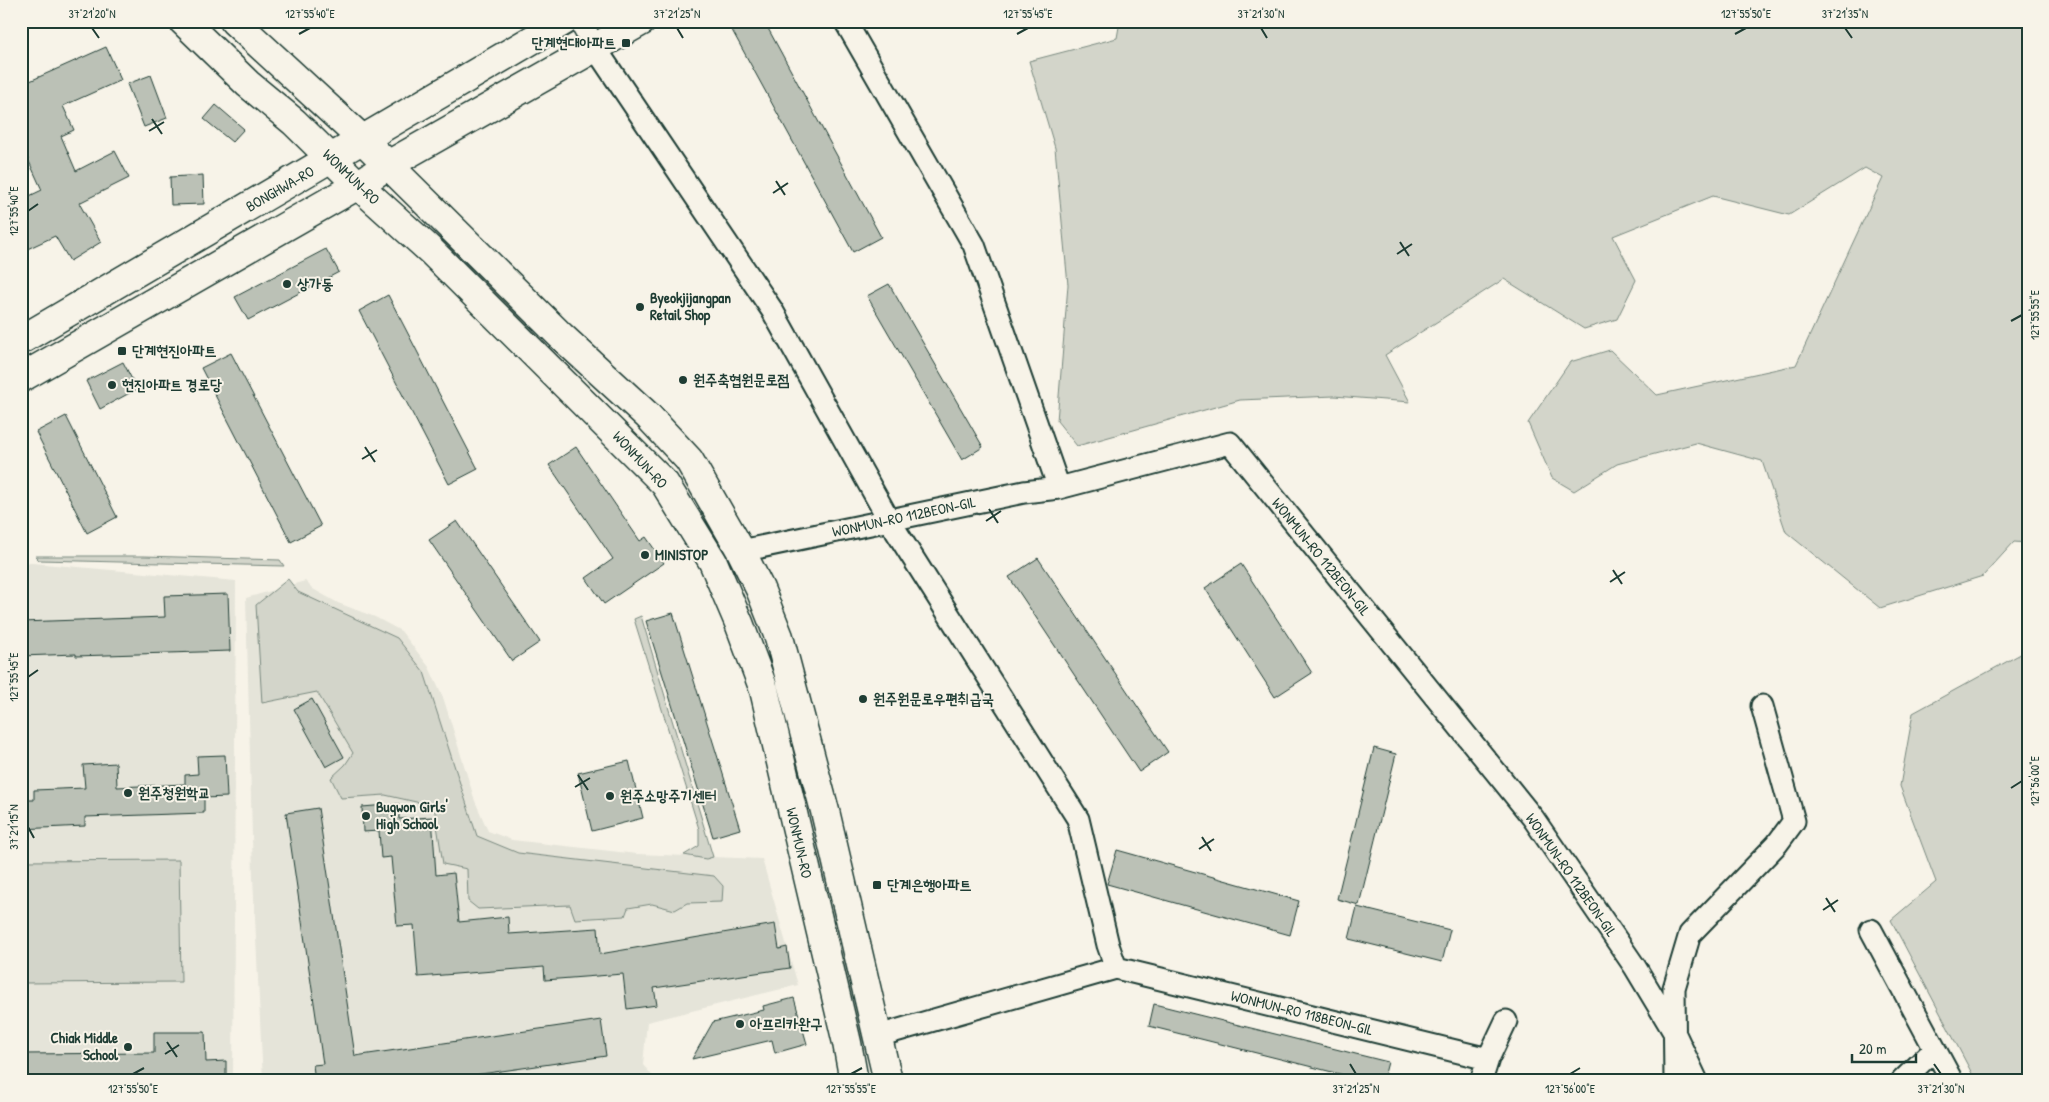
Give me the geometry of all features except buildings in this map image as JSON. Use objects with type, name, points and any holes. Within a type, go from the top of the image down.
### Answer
[{"type":"main road","name":"WONMUN-RO","points":[[183,21],[248,84],[294,122],[358,185],[431,251],[665,484],[713,562],[739,623],[764,690],[847,1043],[854,1081]]},
{"type":"main road","points":[[234,21],[388,164],[561,336],[648,416],[689,460],[741,551],[760,589],[779,637],[825,811],[888,1081]]},
{"type":"main road","name":"BONGHWA-RO","points":[[21,340],[564,21]]},
{"type":"main road","points":[[21,378],[358,185],[388,164],[596,49],[642,21]]},
{"type":"main road","points":[[713,562],[741,551]]},
{"type":"main road","points":[[847,1043],[878,1036]]},
{"type":"street","points":[[580,21],[596,49],[772,310],[888,520],[1078,819],[1108,945],[1116,968],[878,1036]]},
{"type":"street","points":[[845,21],[974,245],[1059,488]]},
{"type":"street","name":"WONMUN-RO 112BEON-GIL","points":[[741,551],[1024,492],[1059,488],[1230,443],[1533,818],[1634,967],[1674,1032],[1697,1081]]},
{"type":"street","points":[[1675,1081],[1674,988],[1690,934],[1777,844],[1794,821],[1762,706]]},
{"type":"street","points":[[1871,930],[1952,1081]]},
{"type":"street","name":"WONMUN-RO 118BEON-GIL","points":[[1116,968],[1488,1059]]},
{"type":"street","points":[[1481,1081],[1488,1059],[1506,1021]]},
{"type":"street","points":[[1902,1081],[1935,1049]]},
{"type":"shaded area","points":[[1120,21],[2028,21],[2028,543],[2014,542],[1983,576],[1880,608],[1786,532],[1762,461],[1696,443],[1617,464],[1574,491],[1552,478],[1528,423],[1570,362],[1610,350],[1657,395],[1796,365],[1883,178],[1865,168],[1789,215],[1713,196],[1613,236],[1636,280],[1617,319],[1584,329],[1504,279],[1385,355],[1410,402],[1334,396],[1240,400],[1077,446],[1057,421],[1068,285],[1055,148],[1029,61],[1117,38]]},
{"type":"shaded area","points":[[35,556],[144,556],[280,560],[284,566],[39,560]]},
{"type":"shaded area","name":"원주청원학교","points":[[21,562],[236,581],[233,1081],[21,1081]]},
{"type":"shaded area","points":[[288,579],[298,592],[397,638],[424,672],[477,836],[518,853],[714,876],[723,886],[722,902],[687,903],[675,910],[652,904],[628,908],[625,916],[575,919],[570,905],[478,909],[468,901],[467,869],[443,864],[434,806],[385,795],[341,798],[331,778],[345,765],[353,753],[317,692],[262,703],[256,605]]},
{"type":"shaded area","name":"Bugwon Girls' High School","points":[[305,581],[313,589],[338,603],[375,617],[401,631],[429,667],[444,700],[475,801],[488,831],[512,840],[637,854],[762,859],[798,985],[647,1022],[643,1065],[657,1081],[263,1081],[253,877],[246,598]]},
{"type":"shaded area","points":[[641,616],[713,857],[706,859],[684,855],[699,846],[699,829],[634,619]]},
{"type":"shaded area","points":[[2028,650],[2028,1081],[1976,1081],[1891,920],[1936,882],[1900,786],[1913,713]]},
{"type":"shaded area","points":[[179,860],[181,982],[21,983],[21,861]]},
{"type":"place","name":"단계현대아파트","points":[[626,43]]},
{"type":"place","name":"상가동","points":[[287,284]]},
{"type":"place","name":"Byeokjijangpan Retail Shop","points":[[640,307]]},
{"type":"place","name":"단계현진아파트","points":[[122,351]]},
{"type":"place","name":"원주축협원문로점","points":[[683,380]]},
{"type":"place","name":"현진아파트 경로당","points":[[112,385]]},
{"type":"place","name":"MINISTOP","points":[[645,555]]},
{"type":"place","name":"원주원문로우편취급국","points":[[863,699]]},
{"type":"place","name":"원주청원학교","points":[[128,793]]},
{"type":"place","name":"원주소망주기센터","points":[[610,796]]},
{"type":"place","name":"Bugwon Girls' High School","points":[[366,816]]},
{"type":"place","name":"단계은행아파트","points":[[877,885]]},
{"type":"place","name":"아프리카완구","points":[[740,1024]]},
{"type":"place","name":"Chiak Middle School","points":[[128,1047]]}]
